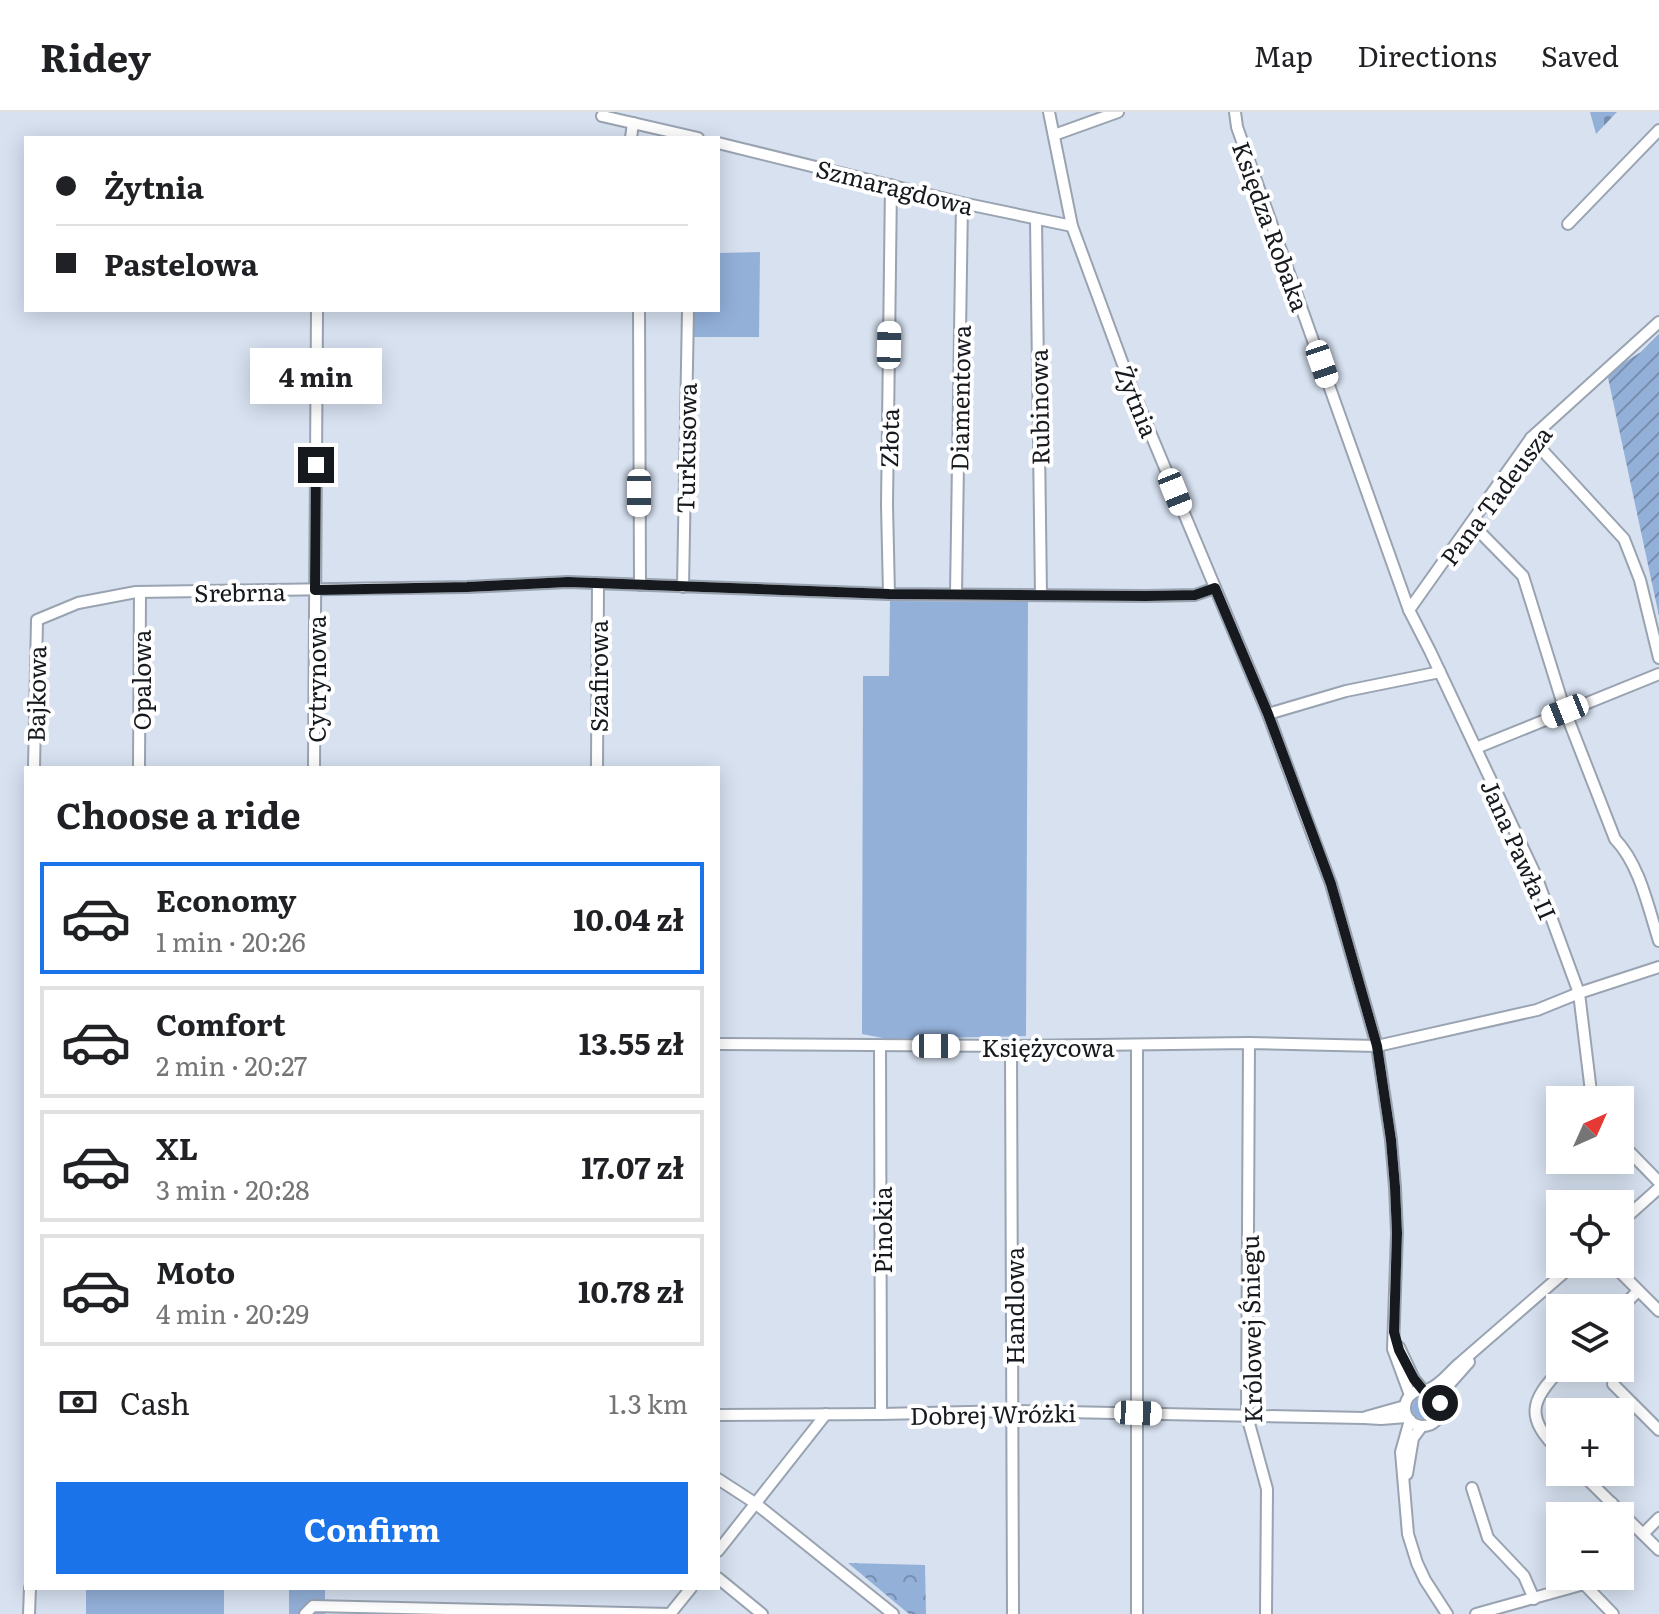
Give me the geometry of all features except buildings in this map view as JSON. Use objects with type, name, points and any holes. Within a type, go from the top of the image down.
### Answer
[{"type":"street","name":"Żytnia","points":[[1049,112],[1072,226],[1132,389],[1268,714],[1331,884],[1377,1046],[1395,1187],[1397,1233],[1393,1344],[1408,1409]]},
{"type":"street","points":[[1054,135],[1118,112]]},
{"type":"street","name":"Księdza Robaka","points":[[1235,112],[1237,127],[1409,610]]},
{"type":"street","points":[[602,116],[690,136]]},
{"type":"street","points":[[631,136],[633,123]]},
{"type":"street","points":[[1568,224],[1659,130]]},
{"type":"street","name":"Szmaragdowa","points":[[720,143],[962,203],[1072,226]]},
{"type":"street","name":"Złota","points":[[889,594],[887,505],[891,185]]},
{"type":"street","name":"Diamentowa","points":[[956,594],[962,203]]},
{"type":"street","name":"Rubinowa","points":[[1036,219],[1041,595]]},
{"type":"street","name":"Cytrynowa","points":[[314,766],[317,312]]},
{"type":"street","points":[[639,312],[640,585]]},
{"type":"street","name":"Turkusowa","points":[[683,587],[688,312]]},
{"type":"street","name":"Pana Tadeusza","points":[[1409,610],[1531,438],[1659,322]]},
{"type":"street","points":[[1531,438],[1624,539],[1640,580],[1659,658]]},
{"type":"street","points":[[1472,524],[1523,576],[1565,711],[1615,839],[1635,869],[1659,941]]},
{"type":"street","name":"Srebrna","points":[[37,620],[78,603],[140,592],[467,587],[568,582],[889,594],[1195,595],[1215,588]]},
{"type":"street","name":"Szafirowa","points":[[597,766],[598,584]]},
{"type":"street","name":"Opalowa","points":[[139,766],[140,592]]},
{"type":"street","name":"Jana Pawła II","points":[[1409,610],[1536,876],[1579,993],[1590,1086]]},
{"type":"street","name":"Bajkowa","points":[[34,766],[37,620]]},
{"type":"street","points":[[1268,714],[1346,691],[1440,672]]},
{"type":"street","points":[[1476,748],[1659,674]]},
{"type":"street","name":"Księżycowa","points":[[720,1044],[1011,1046],[1249,1043],[1377,1046],[1537,1010],[1659,967]]},
{"type":"street","name":"Królowej Śniegu","points":[[1249,1043],[1247,1416],[1267,1489],[1266,1614]]},
{"type":"street","name":"Pinokia","points":[[880,1045],[881,1414]]},
{"type":"street","points":[[1137,1045],[1137,1614]]},
{"type":"street","name":"Handlowa","points":[[1011,1046],[1013,1614]]},
{"type":"street","points":[[1634,1156],[1659,1182]]},
{"type":"street","points":[[1634,1210],[1659,1188]]},
{"type":"street","points":[[1447,1614],[1425,1580],[1410,1544],[1406,1524],[1401,1452],[1408,1409],[1425,1390],[1437,1385],[1558,1278]]},
{"type":"street","points":[[1625,1278],[1659,1311]]},
{"type":"street","points":[[1634,1295],[1638,1291]]},
{"type":"street","name":"Żytnia","points":[[1394,1332],[1407,1366],[1425,1390]]},
{"type":"street","points":[[1440,1403],[1446,1388],[1477,1350]]},
{"type":"street","points":[[1546,1437],[1537,1422],[1536,1409],[1541,1390],[1549,1382]]},
{"type":"street","points":[[1613,1384],[1659,1430]]},
{"type":"street","points":[[1422,1426],[1428,1426],[1437,1419],[1441,1409],[1435,1395],[1425,1390]]},
{"type":"street","points":[[1408,1409],[1422,1426]]},
{"type":"street","name":"Dobrej Wróżki","points":[[720,1415],[1013,1411],[1381,1419],[1408,1409]]},
{"type":"street","points":[[720,1548],[826,1414]]},
{"type":"street","points":[[1404,1484],[1413,1438],[1422,1426]]},
{"type":"street","points":[[720,1480],[755,1503],[893,1614]]},
{"type":"street","points":[[1594,1486],[1611,1502]]},
{"type":"street","points":[[1472,1488],[1488,1538],[1524,1576],[1534,1599]]},
{"type":"street","points":[[1643,1534],[1659,1518]]},
{"type":"street","points":[[1634,1525],[1659,1550]]},
{"type":"street","points":[[720,1580],[762,1614]]},
{"type":"street","points":[[29,1614],[30,1590]]},
{"type":"street","points":[[309,1610],[670,1614],[689,1590]]},
{"type":"street","points":[[1476,1614],[1558,1590]]},
{"type":"street","points":[[1593,1590],[1613,1614]]},
{"type":"green space","points":[[1590,112],[1617,112],[1596,134]]},
{"type":"green space","points":[[760,252],[759,337],[691,337],[691,312],[720,312],[720,253]]},
{"type":"green space","points":[[1659,334],[1659,616],[1607,373],[1641,352]]},
{"type":"green space","points":[[890,601],[1028,602],[1026,1036],[888,1039],[862,1034],[863,676],[889,676]]},
{"type":"green space","points":[[1423,1397],[1431,1400],[1434,1408],[1431,1416],[1423,1419],[1415,1416],[1412,1408],[1415,1400]]},
{"type":"green space","points":[[848,1563],[925,1565],[926,1614],[909,1614]]},
{"type":"green space","points":[[86,1590],[224,1590],[224,1614],[86,1614]]},
{"type":"green space","points":[[289,1590],[325,1590],[325,1614],[289,1614]]},
{"type":"route","points":[[316,465],[315,590],[568,582],[889,594],[1146,596],[1195,595],[1215,588],[1268,714],[1331,884],[1377,1046],[1395,1187],[1394,1332],[1399,1350],[1414,1379],[1423,1390],[1432,1392],[1440,1403]]}]
